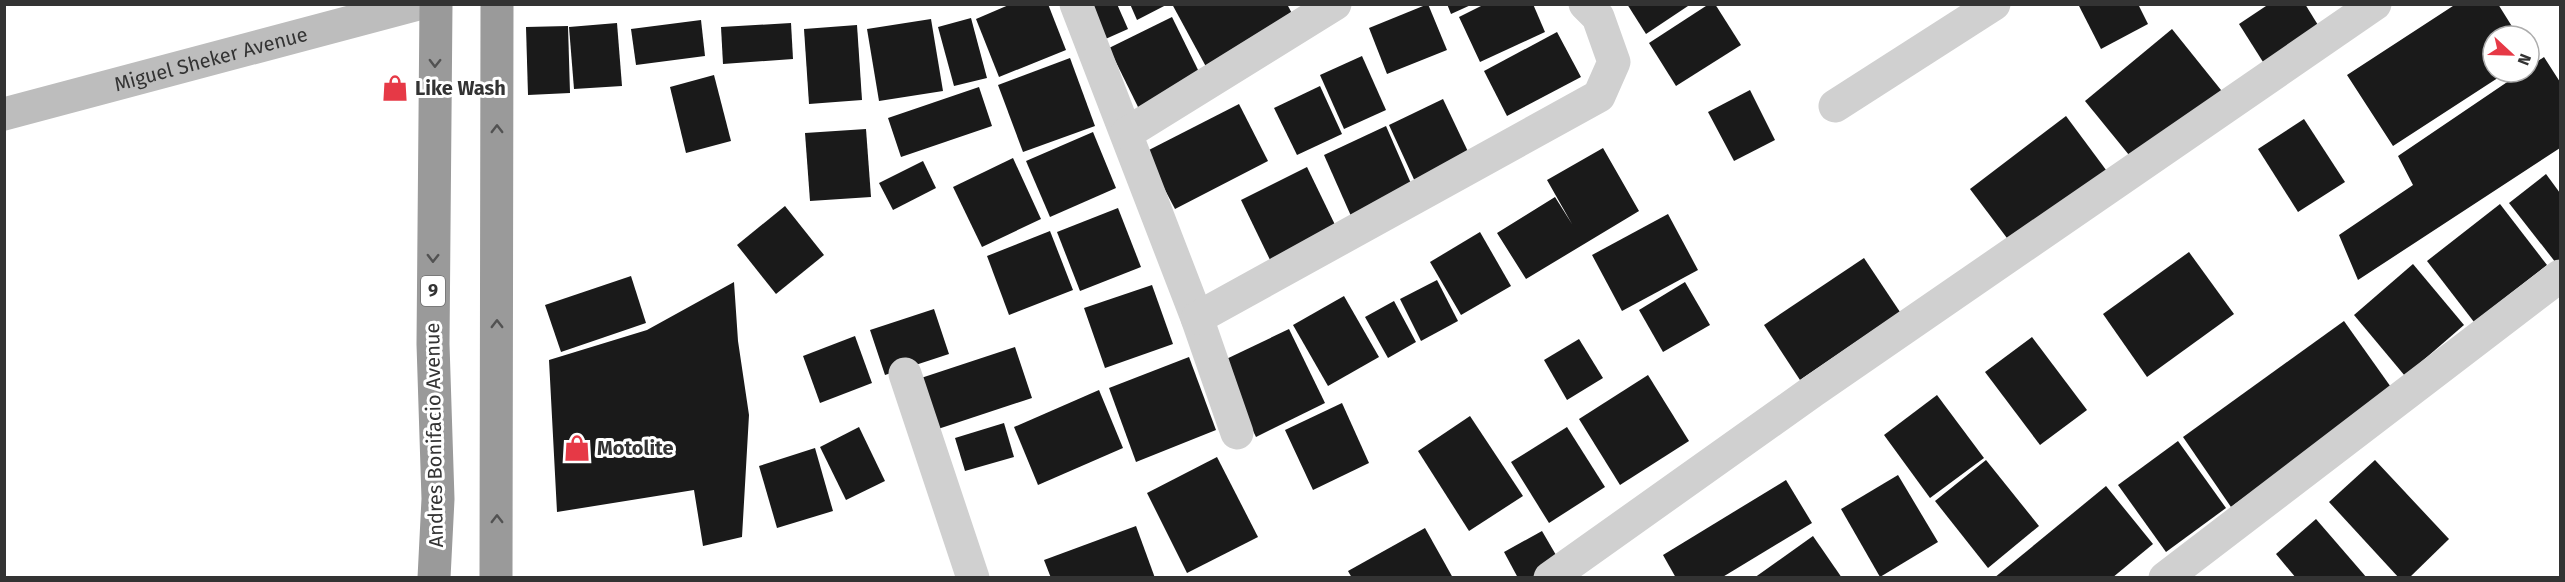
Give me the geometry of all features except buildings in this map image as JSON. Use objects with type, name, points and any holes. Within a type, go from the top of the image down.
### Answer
[{"type":"highway","name":"Andres Bonifacio Avenue","points":[[434,578],[438,500],[432,344],[436,4]]},
{"type":"highway","points":[[496,578],[497,4]]},
{"type":"street","name":"Miguel Sheker Avenue","points":[[4,114],[418,4]]},
{"type":"street","points":[[1076,4],[1197,318],[1237,433]]},
{"type":"street","points":[[1127,133],[1335,4]]},
{"type":"street","points":[[1197,318],[1599,96],[1614,62],[1598,17],[1586,4]]},
{"type":"street","points":[[1835,106],[1994,4]]},
{"type":"street","points":[[1550,578],[1813,391],[2375,4]]},
{"type":"street","points":[[2165,578],[2560,276]]},
{"type":"street","points":[[905,374],[973,578]]},
{"type":"place","name":"Like Wash","points":[[395,88]]},
{"type":"place","name":"Motolite","points":[[577,448]]}]
